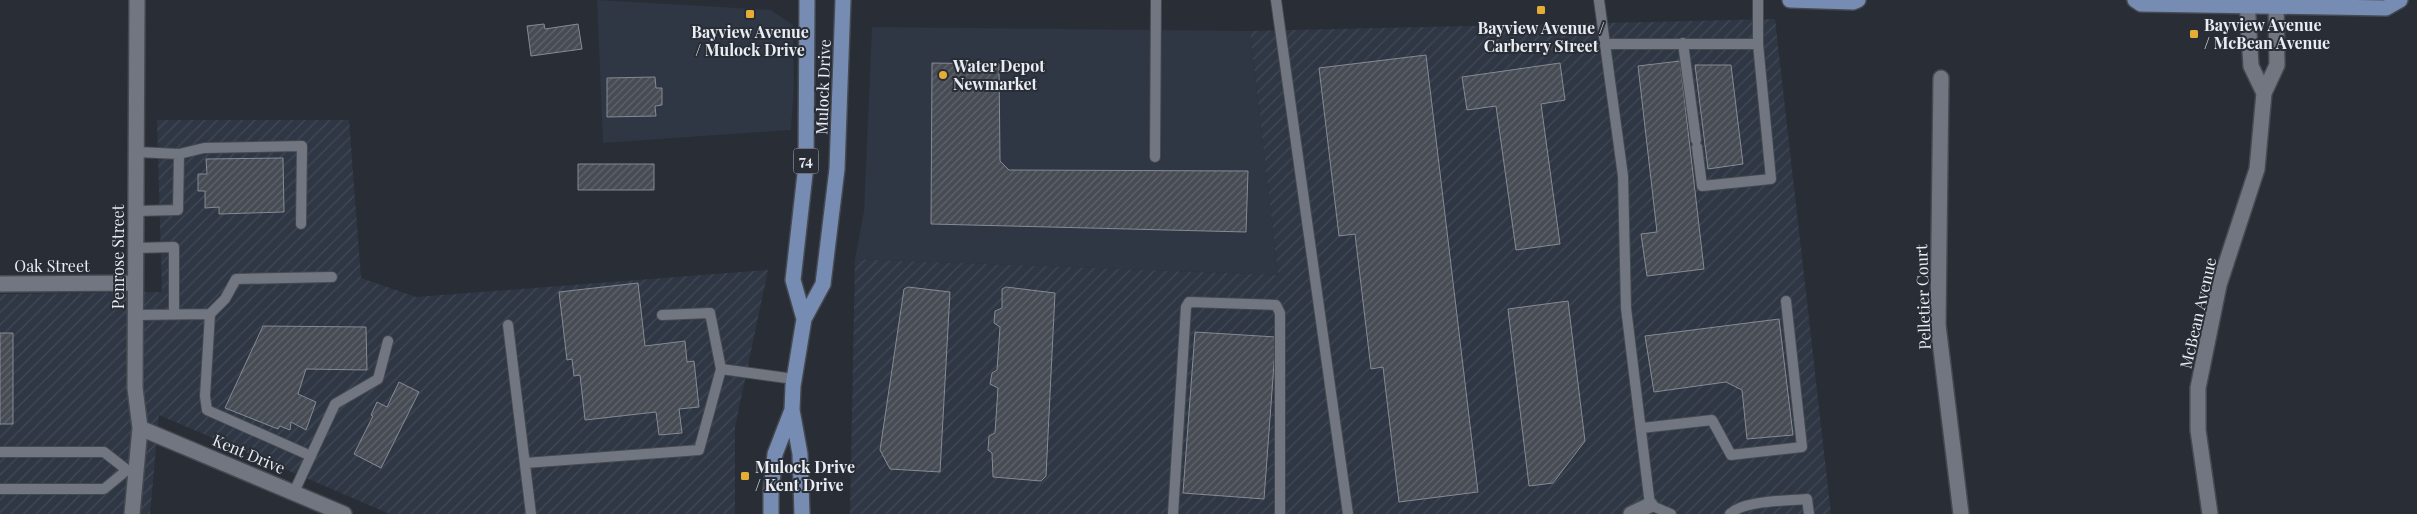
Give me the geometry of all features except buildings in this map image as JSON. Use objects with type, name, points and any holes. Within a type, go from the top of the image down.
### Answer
[{"type":"main road","name":"Mulock Drive","points":[[804,319],[793,280],[806,165],[807,0]]},
{"type":"main road","name":"Mulock Drive","points":[[802,514],[800,454],[792,410],[794,379],[804,319],[824,284],[837,169],[844,0]]},
{"type":"main road","points":[[1790,0],[1853,2],[1858,0]]},
{"type":"main road","points":[[2135,0],[2141,4],[2276,3],[2386,8],[2400,0]]},
{"type":"main road","name":"Mulock Drive","points":[[771,514],[770,491],[775,454],[792,410]]},
{"type":"street","name":"Penrose Street","points":[[132,514],[132,470],[140,428],[135,388],[137,0]]},
{"type":"street","points":[[2248,3],[2251,66],[2264,93]]},
{"type":"street","name":"McBean Avenue","points":[[2210,514],[2198,430],[2198,388],[2219,284],[2257,169],[2264,93],[2277,65],[2276,3]]},
{"type":"street","name":"Pelletier Court","points":[[1940,78],[1938,325],[1962,514]]},
{"type":"street","name":"Oak Street","points":[[0,284],[135,283]]},
{"type":"street","name":"Kent Drive","points":[[140,428],[344,514]]},
{"type":"street","points":[[1631,514],[1650,504]]},
{"type":"lane","points":[[1155,158],[1156,0]]},
{"type":"lane","points":[[1276,0],[1348,514]]},
{"type":"lane","points":[[1599,0],[1623,176],[1626,308],[1650,504],[1672,514]]},
{"type":"lane","points":[[1683,43],[1702,186],[1771,179],[1758,44],[1758,0]]},
{"type":"lane","points":[[1605,44],[1758,44]]},
{"type":"lane","points":[[137,152],[179,154],[204,148],[302,146],[301,224]]},
{"type":"lane","points":[[136,211],[178,210],[179,154]]},
{"type":"lane","points":[[136,248],[174,247],[174,314]]},
{"type":"lane","points":[[135,315],[210,314],[225,300],[236,279],[332,277]]},
{"type":"lane","points":[[1642,428],[1712,420],[1731,455],[1802,447],[1786,301]]},
{"type":"lane","points":[[1174,514],[1186,307],[1189,302],[1276,305],[1280,313],[1280,514]]},
{"type":"lane","points":[[525,463],[699,450],[721,368],[710,313],[662,315]]},
{"type":"lane","points":[[210,314],[205,396],[208,410],[311,456]]},
{"type":"lane","points":[[508,326],[531,514]]},
{"type":"lane","points":[[294,492],[335,404],[378,379],[388,341]]},
{"type":"lane","points":[[721,368],[794,379]]},
{"type":"lane","points":[[0,452],[104,452],[132,470],[104,489],[0,489]]},
{"type":"lane","points":[[1730,514],[1735,509],[1746,505],[1808,499],[1809,514]]},
{"type":"shaded area","points":[[597,0],[771,10],[793,25],[794,86],[791,130],[603,143]]},
{"type":"shaded area","points":[[1775,19],[1831,514],[850,514],[855,259],[1278,275],[1250,31]]},
{"type":"shaded area","points":[[872,27],[1250,31],[1278,275],[855,259],[864,211]]},
{"type":"shaded area","points":[[157,120],[349,120],[361,278],[416,297],[768,270],[735,427],[735,514],[390,514],[159,415],[150,514],[0,514],[0,294],[162,292]]},
{"type":"place","name":"Bayview Avenue / Carberry Street","points":[[1541,10]]},
{"type":"place","name":"Bayview Avenue / Mulock Drive","points":[[750,14]]},
{"type":"place","name":"Bayview Avenue / McBean Avenue","points":[[2194,34]]},
{"type":"place","name":"Water Depot Newmarket","points":[[943,75]]},
{"type":"place","name":"Mulock Drive / Kent Drive","points":[[745,476]]}]
